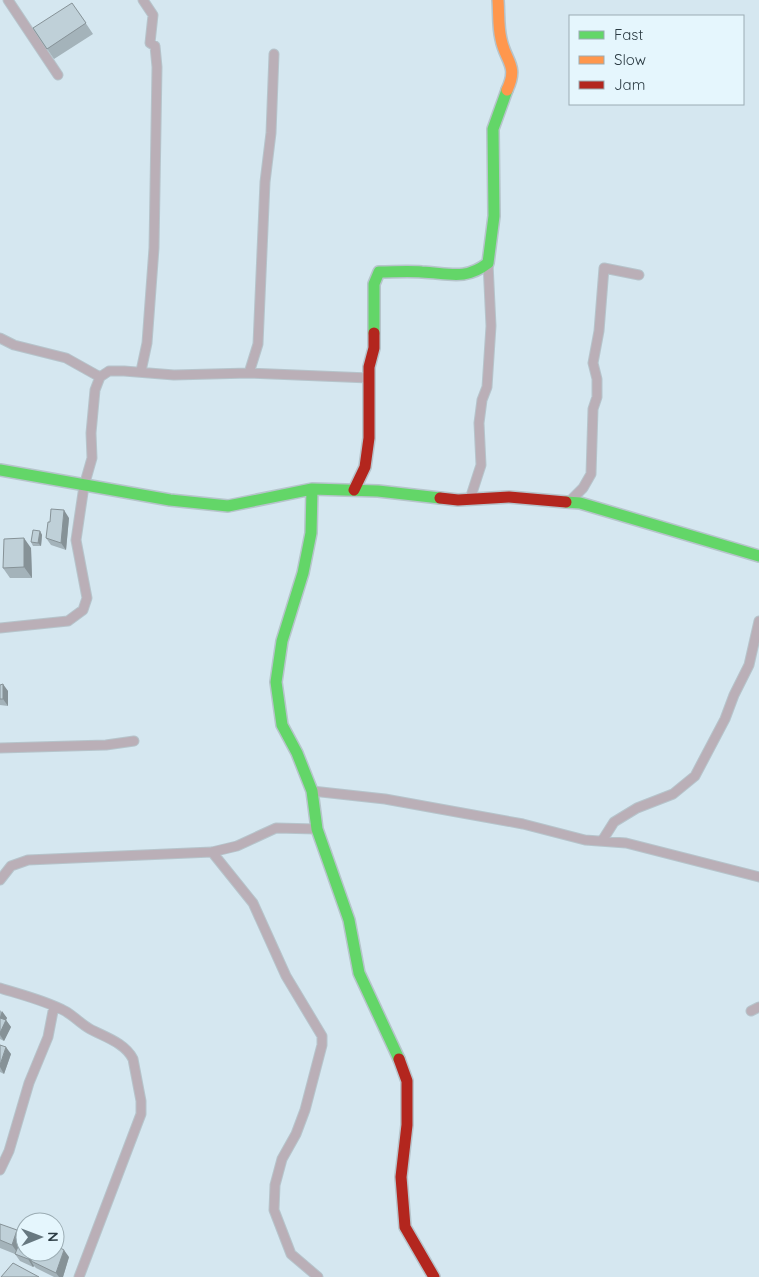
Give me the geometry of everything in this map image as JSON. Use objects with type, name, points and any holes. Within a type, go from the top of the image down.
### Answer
[{"type":"street","points":[[8,0],[58,75]]},
{"type":"street","points":[[141,371],[147,343],[154,248],[157,67],[155,46],[150,43],[153,15],[143,0]]},
{"type":"street","points":[[470,499],[481,465],[479,423],[482,400],[487,387],[490,326],[488,263],[494,216],[493,129],[500,105],[511,82],[513,67],[501,40],[498,0]]},
{"type":"street","points":[[249,373],[258,344],[265,182],[270,133],[274,54]]},
{"type":"street","points":[[354,490],[365,467],[369,438],[369,367],[374,348],[374,284],[379,272],[423,272],[448,276],[476,272],[488,263]]},
{"type":"street","points":[[569,502],[583,488],[591,474],[593,409],[597,388],[593,363],[599,331],[604,268],[639,275]]},
{"type":"street","points":[[0,338],[14,345],[66,358],[100,377]]},
{"type":"street","points":[[0,628],[68,620],[82,610],[87,598],[76,540],[84,486],[92,458],[91,432],[95,390],[100,377],[109,371],[141,371],[174,375],[249,373],[369,378]]},
{"type":"street","points":[[0,470],[170,500],[228,506],[312,489],[378,491],[458,500],[508,497],[569,502],[759,556]]},
{"type":"street","points":[[312,489],[311,532],[303,573],[282,641],[276,682],[282,725],[312,790],[317,829],[348,920],[359,973],[394,1046],[407,1081],[407,1124],[401,1178],[405,1227],[434,1277]]},
{"type":"street","points":[[602,841],[614,822],[637,808],[673,794],[694,776],[725,719],[734,694],[750,665],[759,621]]},
{"type":"street","points":[[0,748],[106,745],[134,741]]},
{"type":"street","points":[[312,790],[385,799],[602,841],[626,843],[759,877]]},
{"type":"street","points":[[0,880],[11,866],[28,860],[212,852],[237,846],[276,828],[317,829]]},
{"type":"street","points":[[212,852],[253,903],[286,976],[322,1036],[322,1045],[304,1110],[296,1134],[282,1159],[275,1185],[274,1210],[291,1254],[318,1277]]},
{"type":"street","points":[[0,988],[34,997],[54,1006],[70,1014],[83,1025],[118,1043],[130,1053],[141,1101],[141,1114],[132,1142],[103,1208],[79,1277]]},
{"type":"street","points":[[0,1170],[9,1151],[30,1083],[46,1046],[54,1006]]},
{"type":"building","points":[[72,3],[86,23],[47,49],[33,28]]},
{"type":"building","points":[[51,509],[64,510],[61,543],[46,538]]},
{"type":"building","points":[[33,530],[40,531],[38,543],[31,542]]},
{"type":"building","points":[[24,538],[24,567],[3,568],[4,539]]},
{"type":"building","points":[[3,684],[3,699],[0,699],[0,685]]},
{"type":"building","points":[[0,1018],[6,1020],[0,1033]]},
{"type":"building","points":[[0,1045],[6,1047],[0,1065]]},
{"type":"building","points":[[0,1224],[15,1229],[12,1245],[0,1240]]},
{"type":"building","points":[[33,1262],[60,1262],[56,1273]]},
{"type":"building","points":[[13,1263],[39,1277],[1,1277]]},
{"type":"traffic: fast","points":[[374,333],[374,284],[379,272],[456,275],[472,272],[488,263],[494,216],[493,129],[507,90]]},
{"type":"traffic: fast","points":[[0,470],[170,500],[228,506],[312,489],[378,491],[440,498]]},
{"type":"traffic: fast","points":[[312,489],[311,533],[303,573],[282,641],[276,682],[282,725],[297,753],[312,791],[317,829],[349,920],[359,973],[399,1059]]},
{"type":"traffic: fast","points":[[566,502],[580,503],[759,556]]},
{"type":"traffic: slow","points":[[498,0],[500,34],[512,75],[507,90]]},
{"type":"traffic: jam","points":[[354,490],[365,467],[369,438],[369,367],[374,348],[374,333]]},
{"type":"traffic: jam","points":[[440,498],[458,500],[509,497],[566,502]]},
{"type":"traffic: jam","points":[[399,1059],[407,1081],[407,1125],[401,1177],[405,1227],[434,1277]]}]
